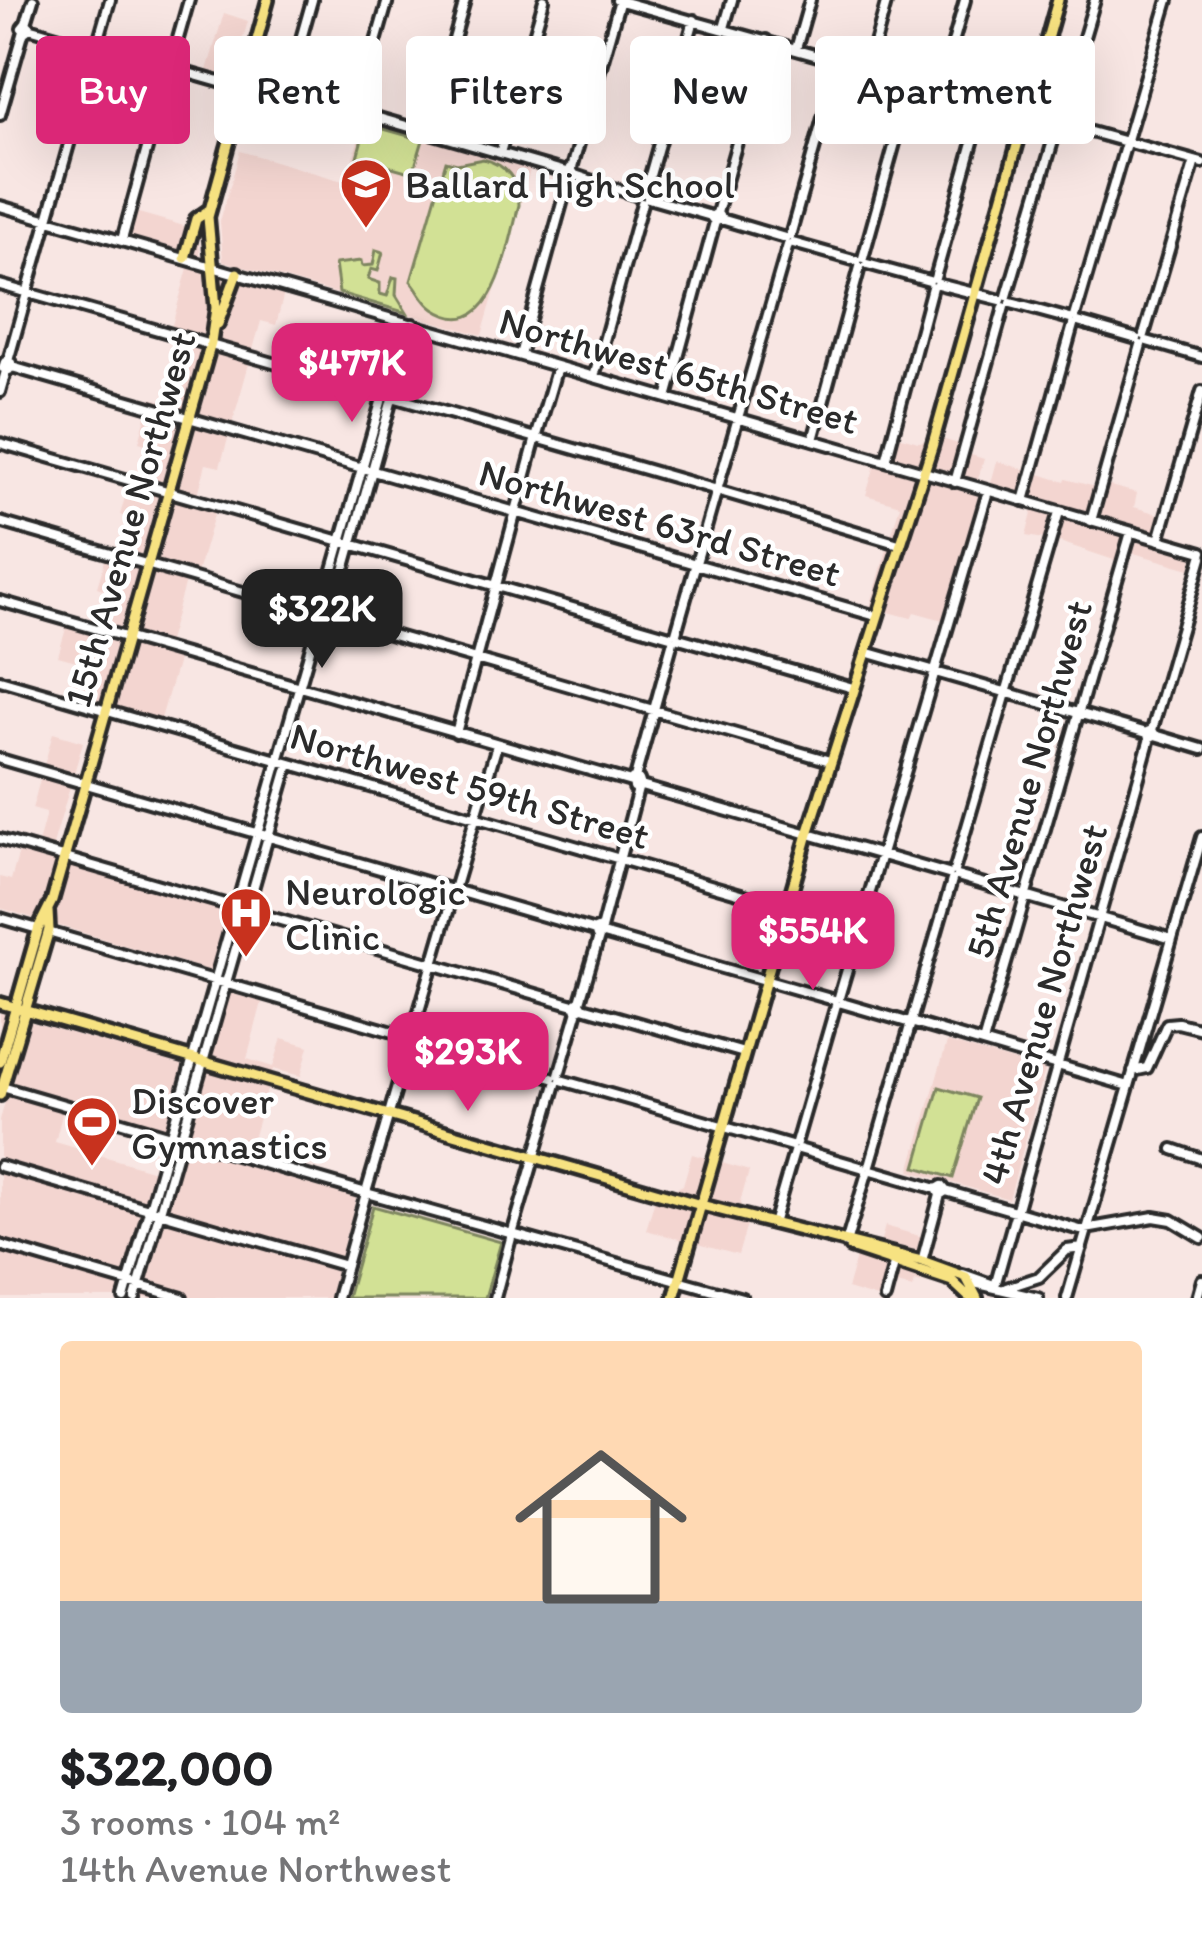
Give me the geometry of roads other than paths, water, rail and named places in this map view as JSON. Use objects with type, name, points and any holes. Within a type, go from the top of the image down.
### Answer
[{"type":"main road","name":"15th Avenue Northwest","points":[[258,36],[268,0]]},
{"type":"main road","points":[[1045,36],[1055,0]]},
{"type":"main road","name":"15th Avenue Northwest","points":[[1,1091],[20,1008],[212,339],[216,303],[209,210],[227,144]]},
{"type":"main road","points":[[674,1298],[1014,144]]},
{"type":"main road","points":[[185,258],[196,219],[209,210]]},
{"type":"main road","points":[[212,339],[237,273]]},
{"type":"main road","points":[[0,1003],[845,1245],[922,1261],[970,1282],[974,1298]]},
{"type":"main road","name":"15th Avenue Northwest","points":[[0,1062],[20,1008]]},
{"type":"main road","points":[[845,1245],[952,1281],[974,1298]]},
{"type":"street","points":[[0,115],[32,0]]},
{"type":"street","points":[[99,36],[110,0]]},
{"type":"street","points":[[178,36],[189,0]]},
{"type":"street","points":[[302,36],[312,0]]},
{"type":"street","points":[[378,36],[388,0]]},
{"type":"street","points":[[455,36],[465,0]]},
{"type":"street","points":[[500,153],[544,0]]},
{"type":"street","points":[[724,28],[732,0]]},
{"type":"street","points":[[796,49],[810,0]]},
{"type":"street","points":[[877,36],[887,0]]},
{"type":"street","points":[[955,36],[965,0]]},
{"type":"street","points":[[1084,36],[1095,0]]},
{"type":"street","points":[[1024,501],[1168,0]]},
{"type":"street","points":[[520,356],[621,1],[654,4],[752,36]]},
{"type":"street","points":[[594,377],[694,20]]},
{"type":"street","points":[[26,27],[58,36]]},
{"type":"street","points":[[791,48],[815,54]]},
{"type":"street","points":[[1091,520],[1199,162],[1095,133]]},
{"type":"street","points":[[0,392],[69,144]]},
{"type":"street","points":[[122,240],[148,144]]},
{"type":"street","points":[[469,144],[789,241],[1202,357]]},
{"type":"street","points":[[667,398],[737,144]]},
{"type":"street","points":[[495,1298],[621,860],[674,637],[816,144]]},
{"type":"street","points":[[813,440],[895,144]]},
{"type":"street","points":[[886,461],[973,144]]},
{"type":"street","points":[[955,482],[1052,144]]},
{"type":"street","name":"Northwest 65th Street","points":[[0,206],[1202,555]]},
{"type":"street","points":[[0,285],[212,339],[388,396],[899,544]]},
{"type":"street","points":[[199,1059],[215,980],[256,833],[299,687],[326,616],[408,323]]},
{"type":"street","name":"Northwest 63rd Street","points":[[6,365],[876,616]]},
{"type":"street","points":[[456,733],[557,367]]},
{"type":"street","points":[[1159,540],[1202,391]]},
{"type":"street","points":[[0,443],[853,688]]},
{"type":"street","points":[[773,1224],[988,491]]},
{"type":"street","points":[[845,1245],[1059,512]]},
{"type":"street","points":[[0,521],[830,761]]},
{"type":"street","name":"5th Avenue Northwest","points":[[983,1043],[1131,532]]},
{"type":"street","name":"4th Avenue Northwest","points":[[999,1287],[1015,1211],[1202,555]]},
{"type":"street","points":[[0,601],[1172,939]]},
{"type":"street","points":[[864,651],[1202,749]]},
{"type":"street","name":"Northwest 59th Street","points":[[0,680],[786,907]]},
{"type":"street","points":[[337,1298],[497,745]]},
{"type":"street","points":[[0,759],[1129,1086]]},
{"type":"street","points":[[135,1298],[133,1284],[148,1209],[226,983],[289,764]]},
{"type":"street","points":[[1067,1298],[1202,837]]},
{"type":"street","points":[[0,839],[744,1053]]},
{"type":"street","points":[[0,918],[1080,1230],[1154,1217],[1172,1220],[1202,1238]]},
{"type":"street","points":[[1133,1071],[1145,1070],[1167,1024],[1202,1030]]},
{"type":"street","points":[[1,1091],[742,1298]]},
{"type":"street","points":[[124,1298],[159,1212],[175,1137]]},
{"type":"street","points":[[1173,1149],[1202,1159]]},
{"type":"street","points":[[0,1166],[346,1266]]},
{"type":"street","points":[[922,1261],[941,1192]]},
{"type":"street","points":[[0,1245],[182,1298]]},
{"type":"street","points":[[934,1274],[999,1287],[1039,1277],[1067,1250],[1082,1248]]},
{"type":"street","points":[[885,1298],[894,1264]]},
{"type":"street","points":[[951,1270],[1038,1298]]},
{"type":"street","points":[[1197,1298],[1202,1280]]},
{"type":"waterway","points":[[314,655],[316,645]]},
{"type":"place","name":"Ballard High School","points":[[366,230]]},
{"type":"place","name":"Neurologic Clinic","points":[[246,959]]},
{"type":"place","name":"Discover Gymnastics","points":[[92,1168]]}]
